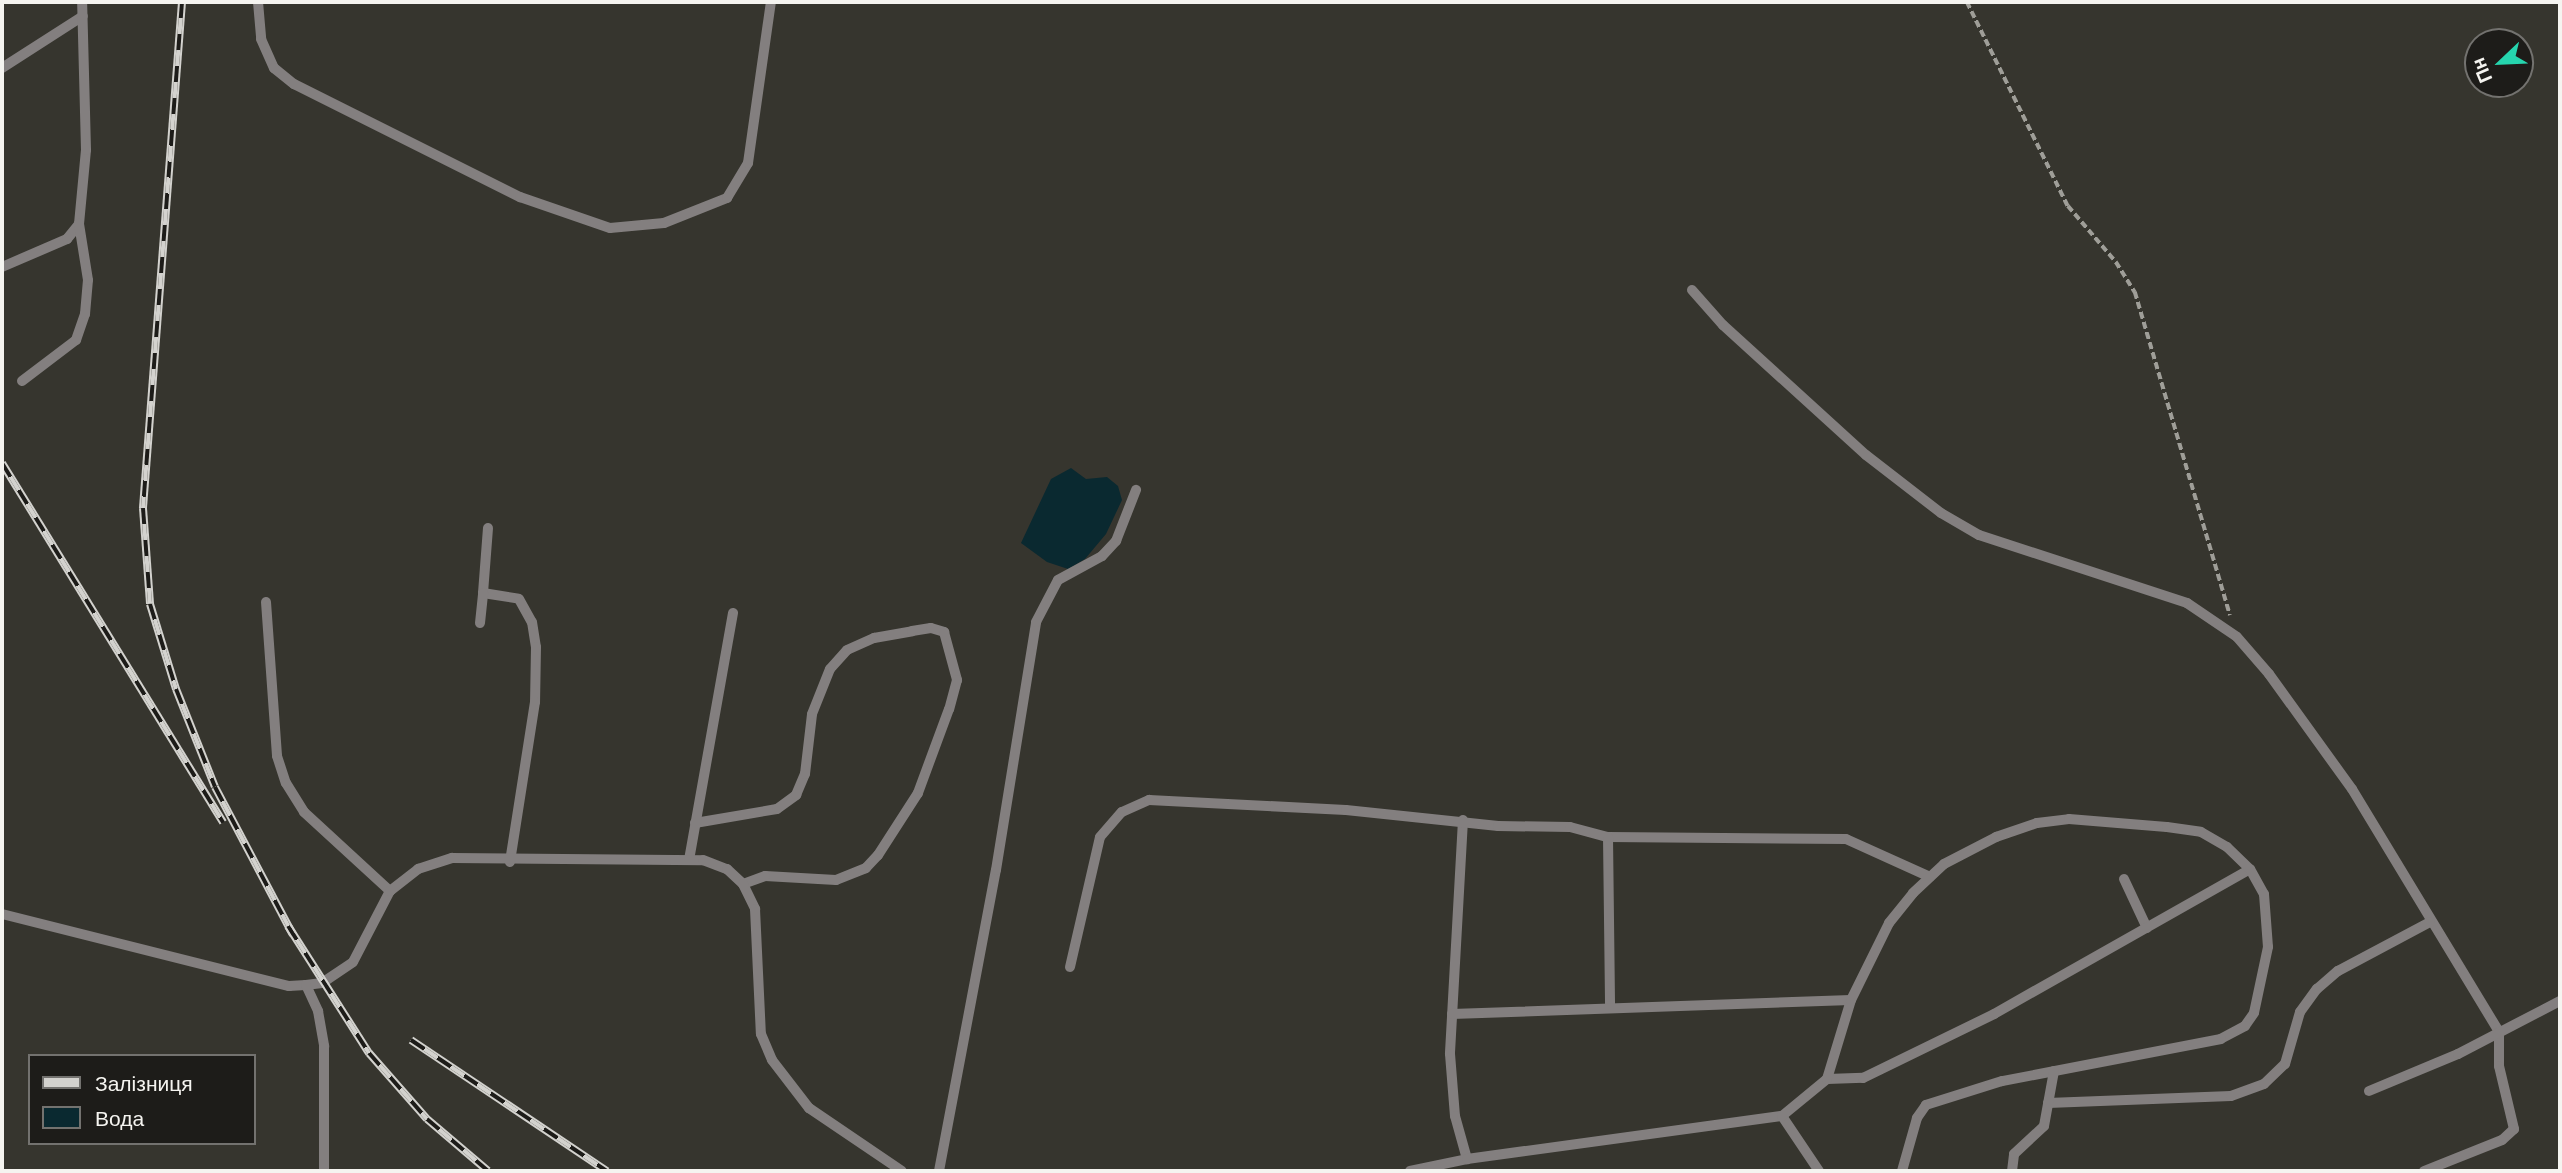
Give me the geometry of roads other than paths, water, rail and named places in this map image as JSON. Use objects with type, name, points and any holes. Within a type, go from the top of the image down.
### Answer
[{"type":"lane","points":[[22,381],[76,340],[85,314],[88,280],[79,224],[86,150],[82,2]]},
{"type":"lane","points":[[258,2],[261,39],[274,68],[294,84],[520,197],[610,228],[664,223],[727,198],[748,163],[771,2]]},
{"type":"lane","points":[[2,68],[83,16]]},
{"type":"lane","points":[[2,267],[67,239],[79,224]]},
{"type":"lane","points":[[1692,290],[1723,325],[1866,455],[1941,513],[1979,535],[2187,603],[2237,637],[2353,789],[2430,922],[2499,1032],[2500,1066],[2514,1129],[2502,1140],[2424,1171]]},
{"type":"lane","points":[[939,1171],[996,870],[1036,622],[1058,580],[1102,556],[1116,541],[1136,490]]},
{"type":"lane","points":[[480,623],[488,528]]},
{"type":"lane","points":[[483,593],[519,599],[532,622],[536,646],[535,702],[510,862]]},
{"type":"lane","points":[[266,602],[277,756],[286,783],[304,812],[390,891]]},
{"type":"lane","points":[[689,860],[733,613]]},
{"type":"lane","points":[[695,823],[777,809],[796,795],[805,774],[812,713],[830,669],[847,650],[874,638],[931,628],[944,632],[957,680],[949,709],[918,793],[878,855],[866,868],[836,880],[765,876],[743,884]]},
{"type":"lane","points":[[1070,967],[1100,837],[1122,811],[1149,800],[1463,820],[1499,826],[1570,827],[1608,837],[1846,839],[1930,877]]},
{"type":"lane","points":[[1410,1171],[1466,1159],[1782,1116],[1827,1079],[1851,1000],[1889,923],[1944,864],[1996,837],[2037,823],[2069,819],[2201,832],[2227,847],[2250,869],[2263,894],[2269,933],[2254,1013],[2245,1026],[2221,1039],[2054,1071],[1926,1105],[1917,1118],[1902,1171]]},
{"type":"lane","points":[[1463,820],[1450,1054],[1455,1116],[1466,1159]]},
{"type":"lane","points":[[1608,837],[1610,1008]]},
{"type":"lane","points":[[2,914],[289,986],[306,985],[322,983],[352,962],[390,891],[418,869],[452,858],[510,862],[689,860],[727,869],[743,884],[755,909],[761,1034],[772,1060],[809,1108],[902,1171]]},
{"type":"lane","points":[[1827,1079],[1863,1078],[1994,1014],[2250,869]]},
{"type":"lane","points":[[2124,878],[2147,928]]},
{"type":"lane","points":[[2048,1103],[2231,1096],[2264,1084],[2285,1064],[2300,1012],[2317,989],[2338,971],[2430,922]]},
{"type":"lane","points":[[306,985],[318,1011],[324,1046],[324,1171]]},
{"type":"lane","points":[[1452,1014],[1851,1000]]},
{"type":"lane","points":[[2369,1091],[2560,1001]]},
{"type":"lane","points":[[2012,1171],[2014,1154],[2044,1126],[2054,1071]]},
{"type":"lane","points":[[1782,1116],[1819,1171]]},
{"type":"water","points":[[1071,468],[1086,479],[1107,477],[1118,486],[1122,500],[1106,534],[1085,559],[1068,569],[1047,562],[1021,543],[1051,479]]},
{"type":"railway","points":[[182,2],[143,508],[150,604],[176,689],[215,787],[293,935]]},
{"type":"railway","points":[[2,463],[223,822]]},
{"type":"railway","points":[[288,926],[369,1053],[427,1119],[488,1171]]},
{"type":"railway","points":[[411,1040],[607,1171]]}]
